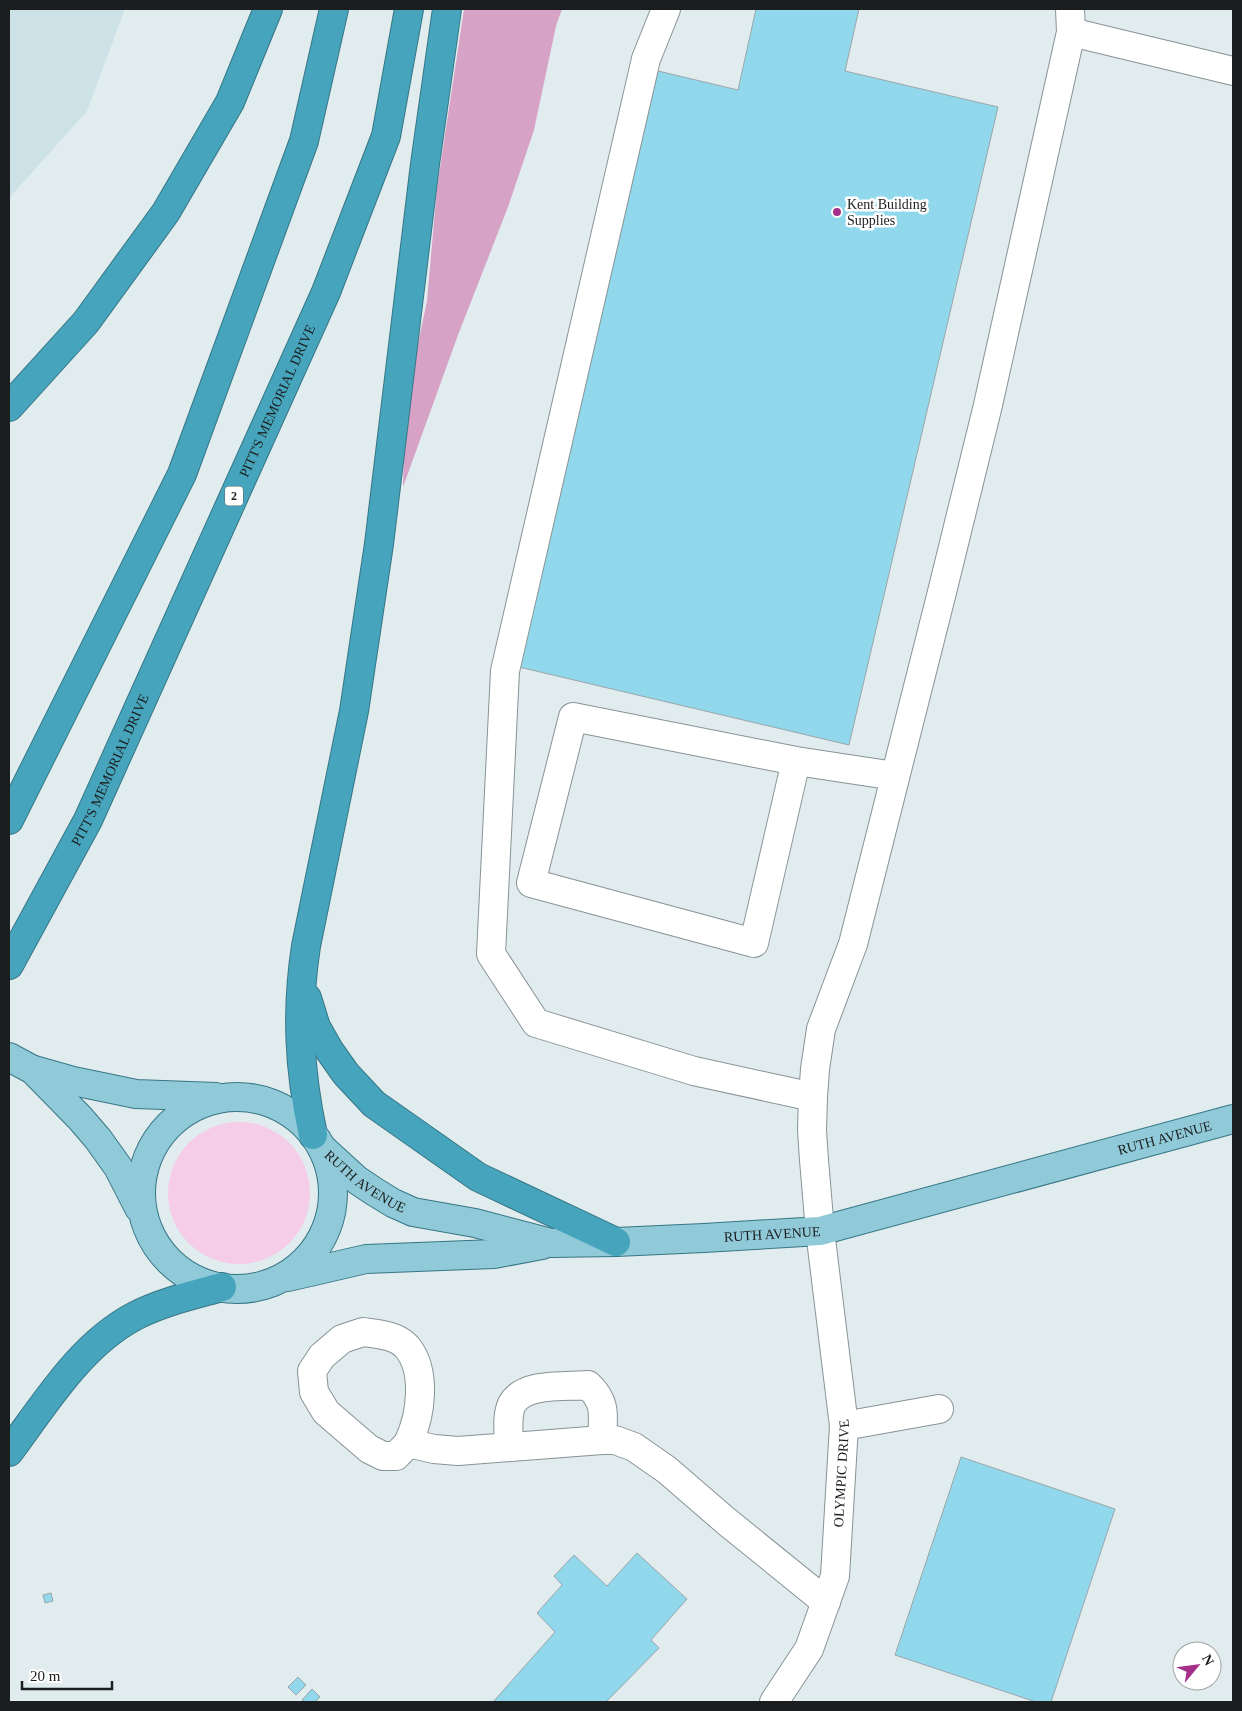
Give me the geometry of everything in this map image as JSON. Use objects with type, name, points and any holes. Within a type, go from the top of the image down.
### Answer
[{"type":"highway","points":[[9,407],[86,322],[166,212],[230,102],[268,9]]},
{"type":"highway","points":[[9,820],[182,474],[304,141],[334,9]]},
{"type":"highway","name":"PITT'S MEMORIAL DRIVE","points":[[9,965],[88,820],[326,292],[386,136],[409,9]]},
{"type":"highway","points":[[318,1142],[307,1104],[301,1065],[299,1031],[301,977],[357,692],[379,544],[425,164],[447,9]]},
{"type":"highway","points":[[301,977],[316,1027],[329,1050],[346,1074],[374,1104],[478,1177],[616,1242]]},
{"type":"highway","points":[[9,1452],[67,1375],[91,1349],[116,1328],[156,1307],[222,1287]]},
{"type":"main road","points":[[9,1057],[33,1070],[136,1094],[252,1098],[284,1107],[298,1117],[318,1142],[331,1171],[330,1214],[326,1229],[313,1252],[291,1272],[275,1280]]},
{"type":"main road","points":[[33,1070],[80,1118],[118,1167],[141,1211],[151,1238],[166,1259],[186,1275],[209,1285],[234,1288],[250,1287],[366,1259],[494,1254],[551,1243]]},
{"type":"main road","points":[[141,1211],[140,1191],[142,1175],[150,1152],[164,1132],[180,1118],[196,1108],[232,1098]]},
{"type":"main road","name":"RUTH AVENUE","points":[[318,1142],[349,1173],[393,1203],[413,1212],[475,1223],[551,1243],[616,1242],[820,1230],[1233,1118]]},
{"type":"street","points":[[666,9],[646,59],[505,671],[491,954],[536,1023],[694,1071],[814,1097]]},
{"type":"street","points":[[1070,20],[1233,71]]},
{"type":"street","name":"OLYMPIC DRIVE","points":[[774,1702],[809,1649],[835,1576],[844,1426],[820,1230],[812,1130],[815,1069],[821,1028],[853,944],[942,592],[988,405],[1070,20]]},
{"type":"street","points":[[796,762],[754,943],[531,883],[573,717],[796,762],[895,776]]},
{"type":"street","points":[[363,1332],[389,1336],[406,1347],[418,1367],[419,1391],[417,1414],[408,1443],[396,1456],[383,1456],[369,1449],[326,1412],[314,1392],[312,1371],[322,1356],[342,1338],[363,1332]]},
{"type":"street","points":[[509,1447],[509,1419],[512,1404],[522,1393],[536,1388],[588,1386],[598,1394],[603,1408],[602,1440]]},
{"type":"street","points":[[844,1426],[940,1409]]},
{"type":"street","points":[[408,1443],[434,1449],[458,1451],[602,1440],[615,1440],[634,1447],[661,1465],[726,1521],[826,1602]]},
{"type":"shaded area","points":[[9,9],[125,9],[87,111],[9,198]]},
{"type":"shaded area","points":[[464,9],[562,9],[556,26],[534,130],[508,207],[458,335],[403,487],[405,405],[427,301],[437,188]]},
{"type":"shaded area","points":[[239,1122],[266,1128],[278,1134],[289,1143],[298,1154],[304,1166],[310,1193],[304,1220],[298,1232],[289,1243],[278,1252],[266,1258],[239,1264],[212,1258],[200,1252],[189,1243],[180,1232],[174,1220],[168,1193],[174,1166],[180,1154],[189,1143],[200,1134],[212,1128]]},
{"type":"building","points":[[756,9],[859,9],[845,71],[998,107],[849,745],[519,667],[658,71],[738,90]]},
{"type":"building","points":[[961,1457],[1115,1509],[1051,1702],[1036,1702],[895,1655]]},
{"type":"building","points":[[637,1553],[687,1599],[651,1640],[659,1648],[606,1702],[493,1702],[555,1632],[537,1613],[562,1585],[554,1576],[574,1555],[607,1586]]},
{"type":"building","points":[[51,1593],[53,1601],[45,1603],[43,1595]]},
{"type":"building","points":[[298,1677],[306,1685],[296,1695],[288,1687]]},
{"type":"building","points":[[312,1689],[320,1697],[315,1702],[305,1702],[302,1700]]},
{"type":"place","name":"Kent Building Supplies","points":[[837,212]]}]
